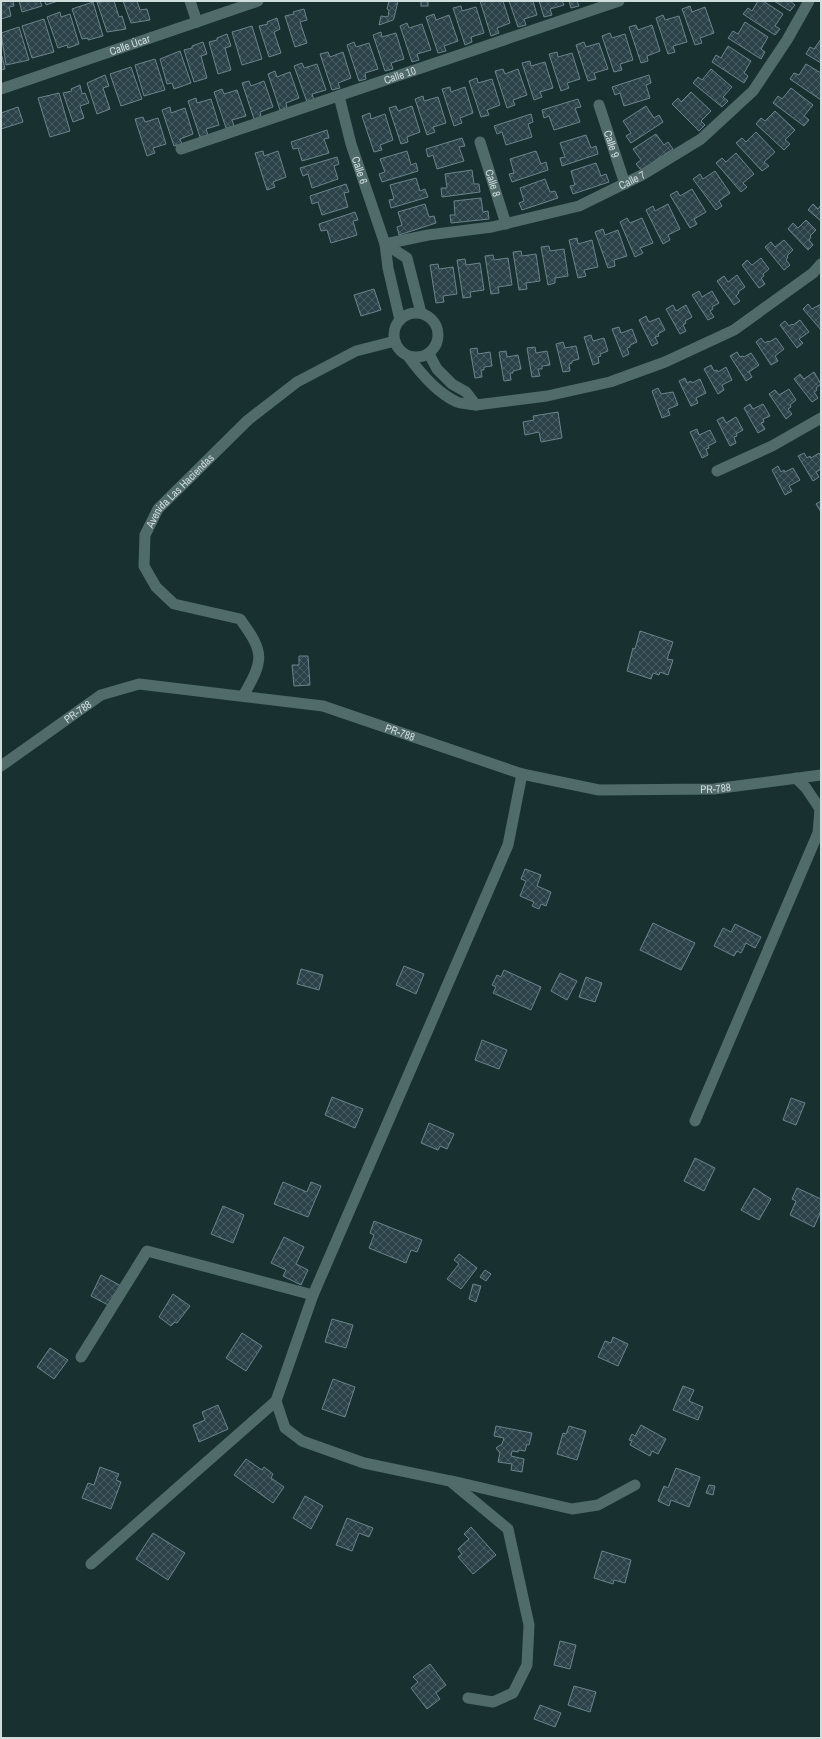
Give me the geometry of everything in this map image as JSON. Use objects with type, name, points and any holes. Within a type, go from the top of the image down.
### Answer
[{"type":"street","points":[[190,1],[197,22]]},
{"type":"street","name":"Calle Úcar","points":[[1,89],[258,1]]},
{"type":"street","name":"Calle 10","points":[[181,149],[619,1]]},
{"type":"street","name":"Calle 7","points":[[385,244],[428,235],[492,227],[579,206],[642,176],[701,139],[753,91],[787,40],[810,1]]},
{"type":"street","name":"Calle 6","points":[[339,96],[351,144],[385,244],[388,268],[400,320]]},
{"type":"street","name":"Calle 9","points":[[599,105],[625,184]]},
{"type":"street","name":"Calle 8","points":[[480,142],[506,224]]},
{"type":"street","points":[[385,244],[407,258],[421,313]]},
{"type":"street","points":[[408,356],[423,357],[429,354],[438,342],[439,334],[433,320],[421,313],[413,313],[400,320],[396,326],[395,341],[422,376],[458,402],[476,405],[547,396],[603,384],[664,362],[734,330],[812,273],[821,264]]},
{"type":"street","name":"Avenida Las Haciendas","points":[[243,696],[256,675],[260,655],[255,639],[240,619],[174,604],[156,587],[144,566],[145,535],[158,510],[248,420],[297,382],[356,352],[395,341]]},
{"type":"street","points":[[429,354],[437,368],[452,384],[466,392],[476,405]]},
{"type":"street","points":[[444,393],[452,384]]},
{"type":"street","points":[[717,471],[772,446],[821,418]]},
{"type":"street","name":"PR-788","points":[[1,766],[101,695],[139,684],[323,706],[522,774],[599,790],[714,789],[821,775]]},
{"type":"street","points":[[91,1564],[276,1401],[313,1295],[508,845],[522,774]]},
{"type":"street","points":[[695,1121],[818,833],[820,808],[806,788],[796,778]]},
{"type":"street","points":[[81,1357],[147,1251],[313,1295]]},
{"type":"street","points":[[276,1401],[286,1428],[302,1441],[364,1463],[572,1509],[598,1505],[635,1485]]},
{"type":"street","points":[[450,1481],[508,1529],[529,1625],[527,1665],[513,1693],[493,1702],[468,1698]]},
{"type":"building","points":[[1,1],[13,1],[14,6],[9,7],[11,16],[1,19]]},
{"type":"building","points":[[19,1],[40,1],[42,6],[22,12]]},
{"type":"building","points":[[45,1],[58,1],[46,5]]},
{"type":"building","points":[[114,1],[119,17],[122,16],[126,29],[107,32],[97,2]]},
{"type":"building","points":[[123,1],[137,1],[140,10],[147,9],[150,20],[131,23]]},
{"type":"building","points":[[389,1],[398,1],[394,18],[393,20],[379,25],[381,16],[388,17],[389,10],[387,9]]},
{"type":"building","points":[[421,1],[428,1],[428,6],[421,6]]},
{"type":"building","points":[[480,1],[503,1],[510,23],[497,28],[499,33],[491,36]]},
{"type":"building","points":[[509,1],[533,1],[537,15],[524,19],[526,25],[518,27]]},
{"type":"building","points":[[539,1],[562,1],[564,5],[550,9],[552,15],[544,17]]},
{"type":"building","points":[[569,1],[577,1],[579,6],[571,8]]},
{"type":"building","points":[[758,1],[763,1],[783,14],[775,26],[780,29],[775,35],[743,14],[748,8],[752,11]]},
{"type":"building","points":[[774,1],[790,1],[795,5],[790,11]]},
{"type":"building","points":[[93,2],[103,36],[88,40],[88,38],[82,39],[72,9]]},
{"type":"building","points":[[461,6],[462,11],[476,7],[484,33],[471,37],[472,42],[465,45],[453,8]]},
{"type":"building","points":[[690,6],[692,12],[705,7],[714,33],[700,38],[702,43],[695,45],[682,9]]},
{"type":"building","points":[[304,9],[307,20],[300,22],[307,43],[295,47],[285,16],[294,14],[293,12]]},
{"type":"building","points":[[60,12],[61,17],[70,14],[79,44],[68,48],[67,45],[58,48],[47,17]]},
{"type":"building","points":[[434,14],[436,20],[449,15],[458,41],[444,46],[446,51],[438,53],[426,17]]},
{"type":"building","points":[[663,15],[665,20],[679,16],[687,42],[673,46],[675,52],[668,54],[656,18]]},
{"type":"building","points":[[277,18],[280,29],[274,32],[281,53],[269,57],[259,26],[268,24],[267,22]]},
{"type":"building","points":[[44,19],[54,52],[32,58],[22,26]]},
{"type":"building","points":[[745,22],[768,37],[761,49],[765,52],[761,59],[728,38],[733,31],[738,34]]},
{"type":"building","points":[[407,23],[409,28],[422,24],[431,50],[417,54],[419,60],[412,62],[400,26]]},
{"type":"building","points":[[636,25],[638,30],[652,25],[660,51],[647,56],[648,61],[641,63],[629,27]]},
{"type":"building","points":[[252,26],[262,59],[242,65],[232,32]]},
{"type":"building","points":[[19,27],[29,60],[6,65],[1,33]]},
{"type":"building","points":[[381,32],[382,37],[396,33],[404,59],[391,63],[393,69],[385,71],[373,35]]},
{"type":"building","points":[[610,33],[612,38],[625,34],[633,60],[620,64],[622,70],[614,72],[602,36]]},
{"type":"building","points":[[227,34],[231,46],[225,48],[231,70],[218,74],[209,42],[217,40],[217,38]]},
{"type":"building","points":[[821,39],[821,63],[806,54],[810,47],[814,49]]},
{"type":"building","points":[[203,42],[207,54],[201,56],[207,78],[194,82],[184,50],[192,48],[192,46]]},
{"type":"building","points":[[354,42],[356,47],[369,43],[378,69],[365,73],[366,79],[359,81],[347,45]]},
{"type":"building","points":[[584,42],[586,47],[599,43],[608,69],[594,73],[596,79],[588,81],[576,45]]},
{"type":"building","points":[[728,46],[751,61],[744,73],[748,76],[744,83],[712,62],[716,55],[721,58]]},
{"type":"building","points":[[180,51],[191,83],[174,89],[172,83],[167,84],[160,59]]},
{"type":"building","points":[[328,52],[330,57],[343,52],[351,78],[338,83],[340,88],[332,90],[320,54]]},
{"type":"building","points":[[557,52],[558,57],[572,53],[580,79],[567,83],[569,88],[561,91],[549,54]]},
{"type":"building","points":[[2,56],[5,69],[1,70],[1,57]]},
{"type":"building","points":[[155,59],[165,90],[144,96],[135,65]]},
{"type":"building","points":[[530,61],[531,66],[545,62],[553,88],[540,92],[542,97],[534,100],[522,63]]},
{"type":"building","points":[[302,63],[304,68],[317,64],[326,90],[312,94],[314,100],[307,102],[294,66]]},
{"type":"building","points":[[806,64],[821,73],[821,100],[790,79],[794,73],[799,75]]},
{"type":"building","points":[[131,67],[142,99],[121,106],[110,74]]},
{"type":"building","points":[[503,69],[505,74],[518,69],[527,95],[513,100],[515,105],[507,108],[495,71]]},
{"type":"building","points":[[711,69],[732,87],[723,97],[728,101],[722,107],[693,83],[698,77],[702,80]]},
{"type":"building","points":[[275,71],[277,77],[290,72],[299,98],[286,103],[287,108],[280,110],[268,74]]},
{"type":"building","points":[[105,75],[109,86],[103,88],[110,109],[97,114],[87,83]]},
{"type":"building","points":[[649,75],[651,83],[646,85],[650,98],[624,106],[620,93],[615,95],[612,87]]},
{"type":"building","points":[[477,78],[478,83],[492,79],[500,105],[487,110],[489,115],[481,117],[469,81]]},
{"type":"building","points":[[249,81],[251,86],[264,81],[273,107],[260,112],[261,117],[254,119],[242,83]]},
{"type":"building","points":[[80,85],[82,94],[85,93],[89,103],[80,106],[84,118],[73,122],[63,93],[72,91],[71,89]]},
{"type":"building","points":[[450,87],[451,92],[465,87],[473,113],[460,118],[462,123],[454,126],[442,89]]},
{"type":"building","points":[[791,88],[813,105],[804,116],[809,120],[804,126],[773,103],[778,96],[782,99]]},
{"type":"building","points":[[222,89],[224,94],[237,90],[246,116],[232,120],[234,126],[226,128],[214,92]]},
{"type":"building","points":[[691,92],[711,111],[701,121],[705,125],[699,131],[672,104],[678,98],[681,102]]},
{"type":"building","points":[[59,93],[70,131],[50,137],[38,98]]},
{"type":"building","points":[[423,96],[424,101],[438,97],[446,123],[433,127],[435,132],[427,135],[415,99]]},
{"type":"building","points":[[196,98],[197,103],[211,99],[219,125],[206,129],[208,135],[200,137],[188,101]]},
{"type":"building","points":[[578,99],[581,107],[575,108],[580,122],[554,130],[549,116],[544,118],[542,110]]},
{"type":"building","points":[[396,106],[398,111],[412,106],[420,132],[407,137],[408,142],[401,144],[389,108]]},
{"type":"building","points":[[646,106],[654,118],[659,115],[663,122],[631,143],[626,136],[631,133],[623,121]]},
{"type":"building","points":[[18,107],[23,122],[1,129],[1,113]]},
{"type":"building","points":[[170,107],[171,113],[185,108],[193,134],[180,139],[182,144],[174,146],[162,110]]},
{"type":"building","points":[[775,111],[795,130],[785,140],[790,144],[784,150],[756,124],[761,118],[765,121]]},
{"type":"building","points":[[370,113],[371,119],[385,114],[393,140],[380,145],[382,150],[374,152],[362,116]]},
{"type":"building","points":[[531,114],[533,122],[528,124],[532,137],[506,145],[502,132],[497,134],[494,126]]},
{"type":"building","points":[[143,117],[145,122],[158,118],[166,144],[153,148],[155,153],[147,156],[135,119]]},
{"type":"building","points":[[327,130],[329,138],[324,139],[329,153],[302,161],[298,148],[293,149],[291,142]]},
{"type":"building","points":[[756,132],[775,152],[764,162],[769,166],[762,171],[736,143],[742,138],[746,142]]},
{"type":"building","points":[[656,134],[664,145],[668,142],[673,149],[641,170],[636,164],[641,160],[633,149]]},
{"type":"building","points":[[586,135],[591,148],[596,146],[598,154],[562,166],[560,158],[565,157],[560,143]]},
{"type":"building","points":[[462,138],[465,146],[459,147],[464,161],[437,169],[433,155],[428,157],[426,149]]},
{"type":"building","points":[[263,151],[264,156],[278,151],[286,177],[273,182],[275,187],[267,190],[255,153]]},
{"type":"building","points":[[407,151],[411,165],[416,163],[418,171],[382,182],[379,174],[385,172],[380,159]]},
{"type":"building","points":[[536,151],[541,164],[546,162],[548,170],[512,182],[509,174],[514,173],[510,159]]},
{"type":"building","points":[[736,153],[754,174],[743,183],[747,187],[741,192],[716,163],[722,158],[726,162]]},
{"type":"building","points":[[337,157],[339,164],[334,166],[338,179],[312,188],[308,174],[303,176],[300,168]]},
{"type":"building","points":[[596,163],[601,176],[606,174],[609,182],[573,194],[570,186],[575,185],[571,171]]},
{"type":"building","points":[[472,170],[474,184],[479,184],[480,192],[442,197],[441,188],[447,188],[445,174]]},
{"type":"building","points":[[715,171],[730,193],[719,201],[722,206],[716,210],[693,179],[700,174],[703,179]]},
{"type":"building","points":[[416,178],[420,191],[425,189],[428,197],[391,208],[389,200],[394,199],[390,185]]},
{"type":"building","points":[[545,179],[550,192],[555,191],[558,198],[522,210],[519,203],[524,201],[520,188]]},
{"type":"building","points":[[346,184],[349,192],[344,193],[348,207],[322,215],[318,202],[312,204],[310,196]]},
{"type":"building","points":[[692,189],[706,212],[694,219],[697,224],[690,228],[670,195],[677,191],[680,196]]},
{"type":"building","points":[[481,198],[483,212],[488,211],[489,219],[451,223],[450,215],[455,215],[454,201]]},
{"type":"building","points":[[425,204],[429,217],[434,216],[436,223],[399,235],[397,227],[402,225],[398,212]]},
{"type":"building","points":[[668,204],[680,229],[668,235],[670,240],[663,244],[646,210],[653,206],[655,211]]},
{"type":"building","points":[[813,204],[818,209],[821,205],[821,221],[808,210]]},
{"type":"building","points":[[355,212],[358,220],[353,221],[357,235],[331,243],[327,230],[321,231],[319,224]]},
{"type":"building","points":[[627,218],[630,223],[642,218],[653,243],[640,248],[643,253],[635,257],[620,222]]},
{"type":"building","points":[[806,220],[816,230],[810,236],[811,237],[809,240],[813,245],[808,250],[788,229],[793,223],[798,228]]},
{"type":"building","points":[[603,229],[605,235],[618,230],[627,256],[614,260],[615,266],[608,268],[595,232]]},
{"type":"building","points":[[577,238],[578,244],[592,240],[598,267],[584,270],[586,276],[578,278],[569,240]]},
{"type":"building","points":[[784,240],[793,250],[787,256],[788,257],[786,260],[790,265],[784,270],[765,247],[771,242],[775,247]]},
{"type":"building","points":[[549,246],[550,251],[564,249],[568,276],[555,278],[555,283],[548,285],[541,247]]},
{"type":"building","points":[[521,251],[522,256],[536,254],[540,281],[526,283],[527,289],[519,290],[513,252]]},
{"type":"building","points":[[493,255],[494,260],[508,258],[512,285],[498,287],[499,293],[491,294],[485,256]]},
{"type":"building","points":[[761,258],[769,269],[761,278],[765,284],[759,288],[742,265],[747,260],[752,265]]},
{"type":"building","points":[[465,259],[466,265],[480,263],[484,290],[470,292],[471,297],[463,298],[457,260]]},
{"type":"building","points":[[438,264],[439,269],[453,267],[457,294],[443,296],[444,302],[436,303],[430,265]]},
{"type":"building","points":[[737,275],[745,287],[738,292],[739,293],[736,296],[740,301],[734,305],[717,281],[724,276],[728,282]]},
{"type":"building","points":[[374,289],[381,310],[361,316],[354,295]]},
{"type":"building","points":[[699,291],[702,297],[712,291],[719,303],[712,307],[713,309],[710,311],[714,317],[708,320],[692,295]]},
{"type":"building","points":[[808,304],[812,309],[821,304],[821,330],[803,309]]},
{"type":"building","points":[[673,305],[676,311],[686,305],[692,317],[685,321],[686,323],[683,325],[686,331],[680,334],[666,309]]},
{"type":"building","points":[[646,316],[649,322],[659,318],[665,330],[658,334],[659,336],[655,337],[658,343],[652,346],[639,320]]},
{"type":"building","points":[[800,320],[809,332],[799,339],[803,343],[797,348],[780,325],[785,321],[789,326],[792,324],[793,325]]},
{"type":"building","points":[[619,327],[621,333],[632,329],[637,342],[627,348],[629,354],[623,357],[612,329]]},
{"type":"building","points":[[591,335],[593,341],[604,338],[608,351],[600,354],[601,356],[598,357],[599,363],[593,365],[584,337]]},
{"type":"building","points":[[761,338],[765,343],[776,338],[784,349],[775,356],[778,361],[771,365],[756,342]]},
{"type":"building","points":[[563,342],[565,348],[576,346],[579,359],[572,361],[572,363],[569,364],[570,371],[563,372],[556,344]]},
{"type":"building","points":[[535,347],[536,353],[547,351],[550,365],[542,366],[542,369],[538,369],[540,376],[532,377],[527,348]]},
{"type":"building","points":[[477,348],[478,354],[490,352],[492,366],[484,367],[484,370],[481,370],[482,377],[475,378],[470,349]]},
{"type":"building","points":[[506,351],[507,357],[518,355],[521,369],[510,373],[511,380],[504,381],[499,352]]},
{"type":"building","points":[[737,352],[740,357],[744,357],[751,353],[759,365],[749,372],[752,377],[746,381],[730,356]]},
{"type":"building","points":[[711,365],[714,371],[717,370],[718,372],[726,367],[732,380],[722,385],[724,390],[718,394],[704,369]]},
{"type":"building","points":[[814,372],[821,384],[814,392],[818,398],[812,402],[794,379],[800,374],[804,379]]},
{"type":"building","points":[[685,378],[687,383],[691,381],[692,383],[700,379],[706,393],[696,398],[698,403],[691,406],[679,381]]},
{"type":"building","points":[[658,388],[661,394],[673,392],[678,405],[668,409],[670,415],[662,418],[652,391]]},
{"type":"building","points":[[789,389],[796,400],[788,409],[792,414],[786,419],[769,394],[775,390],[779,395]]},
{"type":"building","points":[[750,404],[753,409],[763,404],[770,416],[763,419],[764,422],[761,423],[765,429],[758,433],[744,408]]},
{"type":"building","points":[[558,412],[562,438],[541,442],[539,432],[525,435],[523,422],[534,420],[533,416]]},
{"type":"building","points":[[723,417],[726,423],[736,417],[743,430],[736,434],[737,436],[734,437],[736,443],[730,446],[717,420]]},
{"type":"building","points":[[697,429],[699,435],[710,430],[716,442],[708,446],[709,448],[706,449],[708,455],[702,458],[690,432]]},
{"type":"building","points":[[804,453],[807,458],[810,456],[811,458],[819,453],[821,457],[821,469],[816,472],[819,477],[813,481],[798,456]]},
{"type":"building","points":[[778,466],[781,472],[784,470],[785,472],[793,468],[800,480],[789,486],[792,491],[785,495],[772,470]]},
{"type":"building","points":[[821,501],[821,512],[816,504]]},
{"type":"building","points":[[640,631],[673,642],[667,659],[673,660],[668,675],[660,672],[659,675],[653,673],[651,679],[627,671],[633,648],[635,649]]},
{"type":"building","points":[[299,656],[308,656],[310,685],[294,686],[292,665],[299,665]]},
{"type":"building","points":[[525,869],[541,875],[537,886],[551,892],[546,906],[541,904],[539,909],[532,906],[534,902],[520,896],[526,881],[521,879]]},
{"type":"building","points":[[653,923],[695,943],[681,970],[640,950]]},
{"type":"building","points":[[735,924],[761,937],[755,948],[746,943],[741,953],[737,951],[734,956],[714,946],[723,928],[731,932]]},
{"type":"building","points":[[404,966],[424,974],[416,994],[396,985]]},
{"type":"building","points":[[301,969],[323,975],[319,990],[297,984]]},
{"type":"building","points":[[504,970],[541,987],[531,1010],[493,993],[496,987],[492,985],[497,975],[501,977]]},
{"type":"building","points":[[560,973],[577,981],[567,1000],[551,991]]},
{"type":"building","points":[[586,977],[602,983],[595,1002],[579,997]]},
{"type":"building","points":[[482,1040],[507,1050],[499,1069],[475,1060]]},
{"type":"building","points":[[332,1097],[363,1109],[355,1128],[325,1115]]},
{"type":"building","points":[[791,1098],[805,1103],[796,1125],[783,1120]]},
{"type":"building","points":[[429,1123],[454,1134],[447,1149],[440,1146],[438,1150],[421,1143]]},
{"type":"building","points":[[695,1158],[715,1168],[704,1191],[684,1181]]},
{"type":"building","points":[[283,1182],[307,1192],[311,1182],[321,1186],[308,1217],[274,1204]]},
{"type":"building","points":[[754,1188],[771,1199],[759,1220],[741,1210]]},
{"type":"building","points":[[797,1188],[821,1199],[821,1211],[814,1227],[790,1215],[796,1201],[792,1199]]},
{"type":"building","points":[[223,1206],[244,1215],[233,1243],[211,1234]]},
{"type":"building","points":[[374,1221],[422,1240],[417,1252],[411,1250],[406,1263],[369,1248],[374,1235],[370,1233]]},
{"type":"building","points":[[284,1237],[304,1247],[296,1264],[308,1270],[301,1285],[283,1276],[286,1270],[271,1263]]},
{"type":"building","points":[[459,1254],[477,1268],[461,1289],[447,1279],[459,1264],[454,1260]]},
{"type":"building","points":[[485,1270],[491,1274],[486,1281],[480,1277]]},
{"type":"building","points":[[101,1275],[121,1286],[110,1306],[91,1296]]},
{"type":"building","points":[[473,1284],[481,1286],[476,1302],[469,1299]]},
{"type":"building","points":[[173,1294],[190,1306],[177,1323],[175,1322],[171,1326],[159,1317]]},
{"type":"building","points":[[332,1319],[353,1325],[346,1348],[325,1342]]},
{"type":"building","points":[[242,1333],[262,1346],[246,1371],[226,1358]]},
{"type":"building","points":[[613,1337],[628,1344],[618,1366],[598,1357],[605,1341],[611,1343]]},
{"type":"building","points":[[50,1348],[68,1360],[54,1379],[37,1367]]},
{"type":"building","points":[[333,1379],[355,1387],[345,1417],[322,1409]]},
{"type":"building","points":[[683,1386],[694,1390],[689,1401],[703,1407],[698,1420],[673,1410]]},
{"type":"building","points":[[218,1405],[228,1429],[199,1442],[193,1425],[205,1420],[202,1412]]},
{"type":"building","points":[[641,1425],[666,1439],[658,1454],[652,1451],[650,1456],[630,1445],[632,1441],[629,1440],[632,1434],[635,1436]]},
{"type":"building","points":[[496,1426],[532,1433],[529,1445],[527,1444],[525,1451],[512,1451],[511,1456],[524,1459],[522,1472],[511,1470],[512,1464],[498,1462],[500,1453],[496,1448],[502,1444],[504,1438],[494,1436]]},
{"type":"building","points":[[569,1426],[586,1431],[577,1460],[557,1454],[563,1433],[566,1434]]},
{"type":"building","points":[[246,1459],[262,1470],[264,1467],[273,1474],[271,1478],[284,1487],[273,1503],[234,1475]]},
{"type":"building","points":[[100,1467],[119,1474],[116,1480],[121,1482],[111,1509],[82,1498],[88,1483],[94,1485]]},
{"type":"building","points":[[676,1468],[700,1477],[689,1507],[671,1500],[669,1506],[658,1501],[664,1486],[668,1488]]},
{"type":"building","points":[[709,1485],[715,1486],[713,1495],[706,1493]]},
{"type":"building","points":[[305,1496],[323,1506],[311,1529],[293,1518]]},
{"type":"building","points":[[347,1518],[373,1528],[369,1537],[359,1533],[352,1551],[336,1545]]},
{"type":"building","points":[[471,1527],[496,1555],[473,1574],[458,1557],[462,1554],[458,1549],[469,1539],[464,1534]]},
{"type":"building","points":[[153,1533],[185,1553],[168,1580],[136,1559]]},
{"type":"building","points":[[602,1551],[631,1560],[625,1583],[614,1580],[613,1584],[594,1578]]},
{"type":"building","points":[[560,1641],[576,1645],[570,1669],[554,1665]]},
{"type":"building","points":[[430,1664],[446,1685],[436,1693],[440,1699],[427,1709],[411,1688],[418,1682],[413,1677]]},
{"type":"building","points":[[574,1686],[596,1692],[590,1712],[568,1705]]},
{"type":"building","points":[[540,1705],[561,1713],[555,1727],[534,1719]]}]
